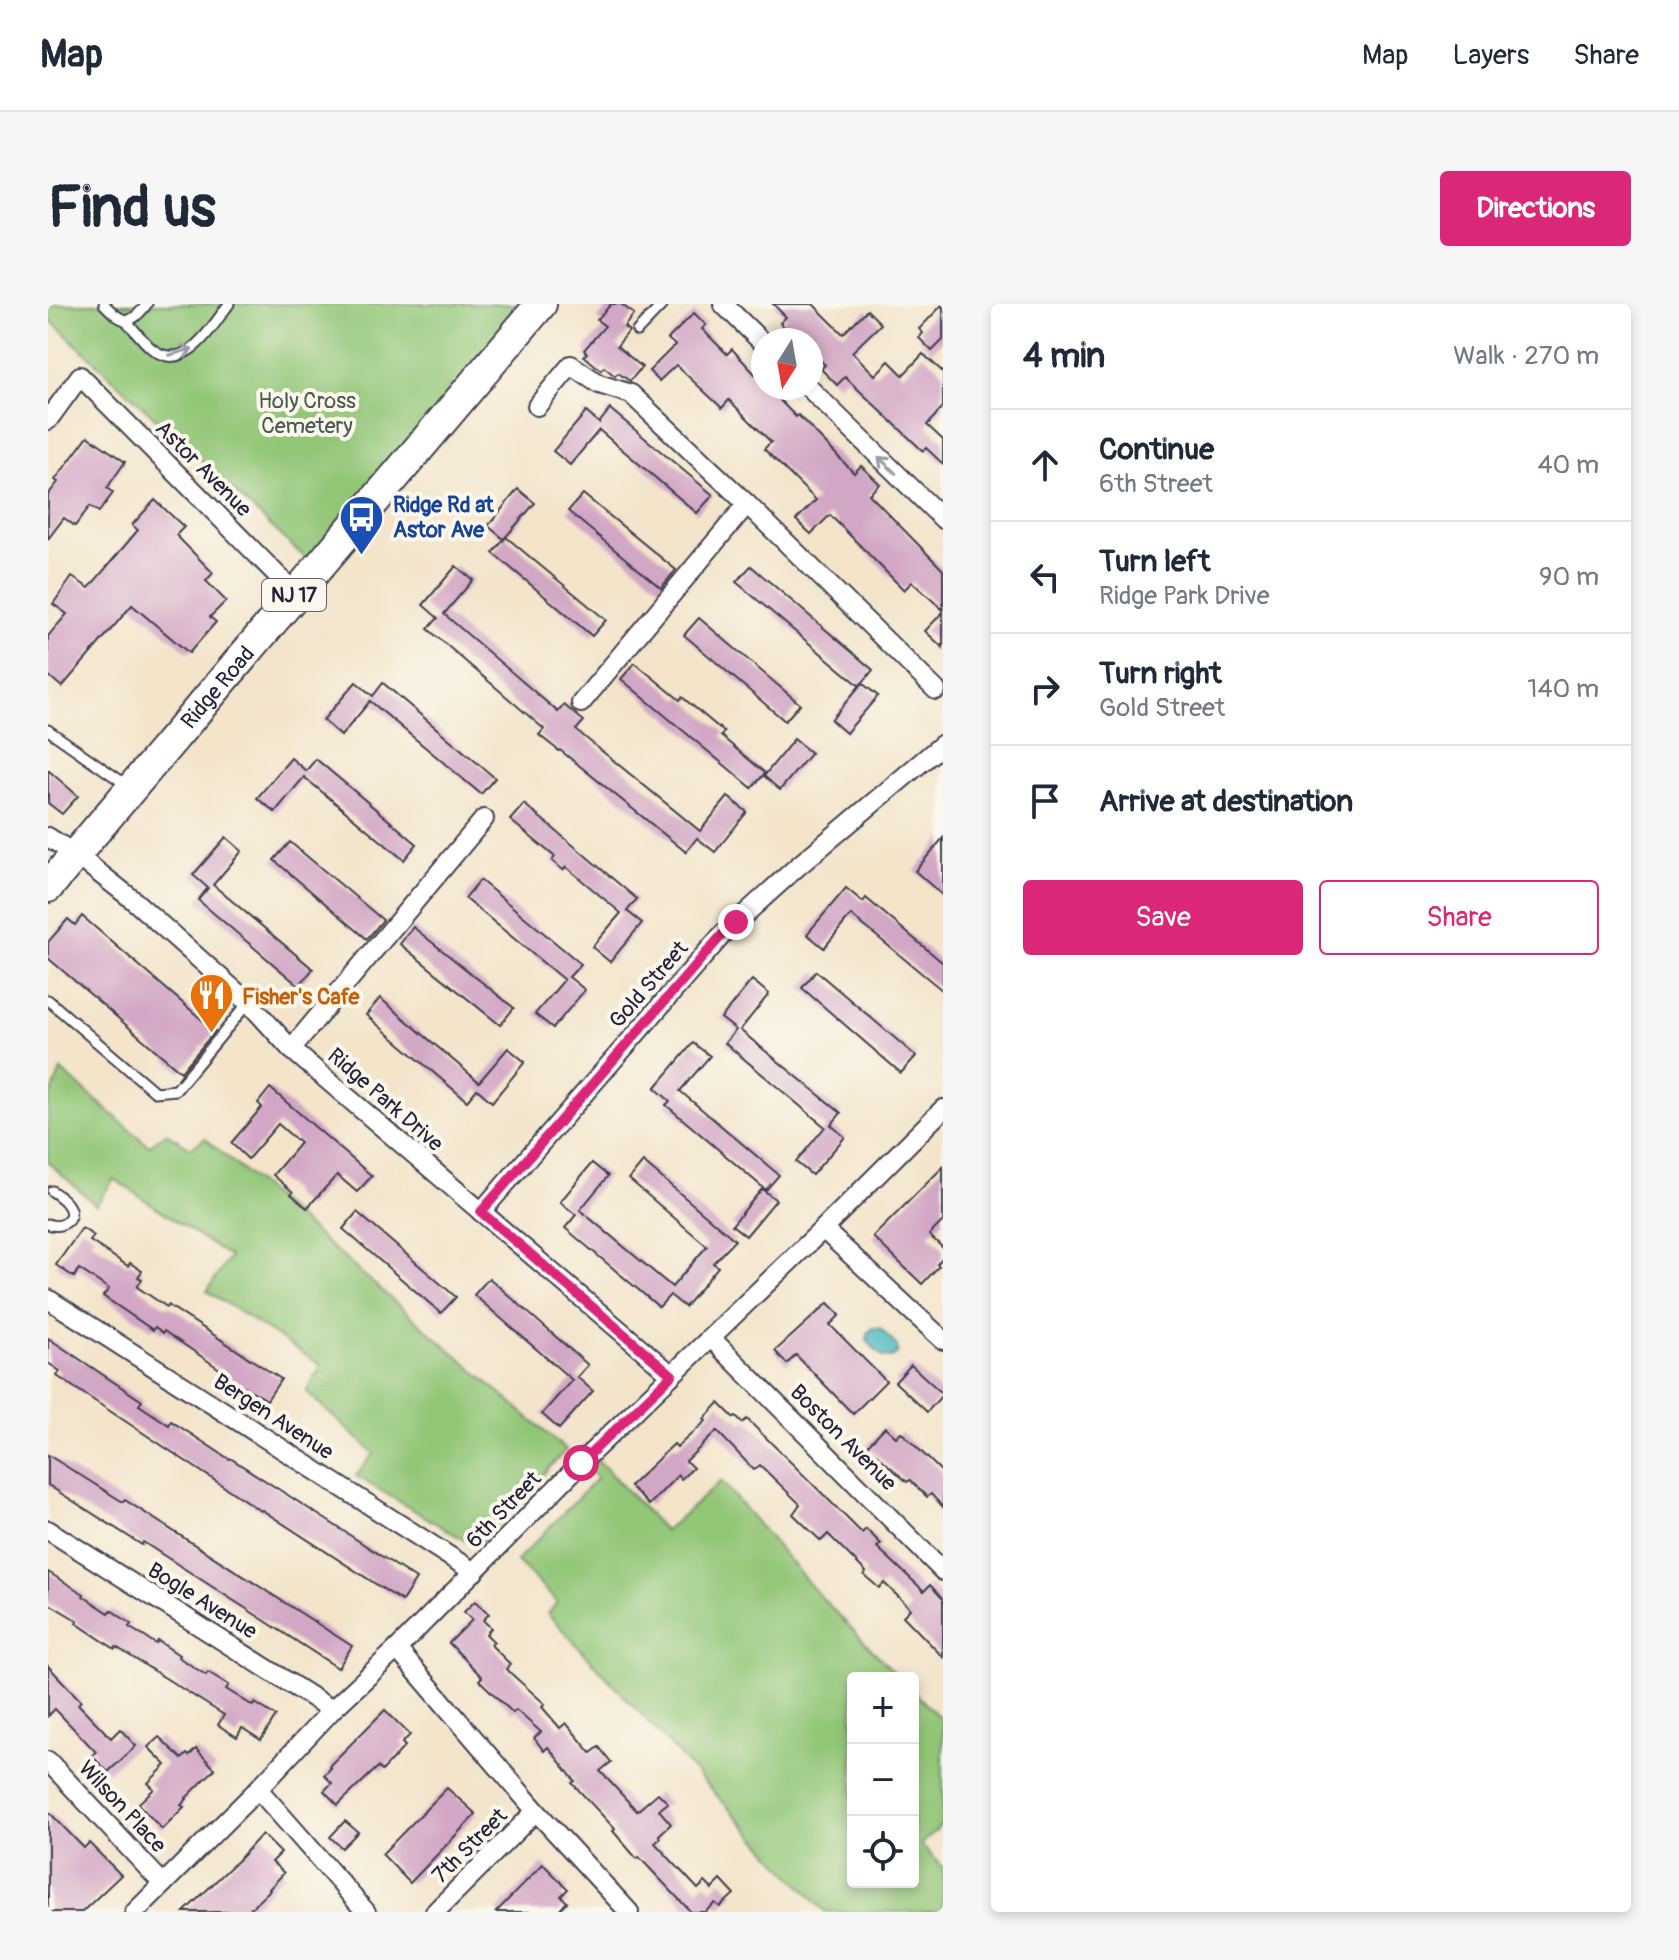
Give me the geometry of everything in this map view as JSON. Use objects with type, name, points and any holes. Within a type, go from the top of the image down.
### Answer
[{"type":"main road","name":"Ridge Road","points":[[48,887],[541,304]]},
{"type":"street","points":[[723,304],[751,331]]},
{"type":"street","points":[[537,406],[571,365],[599,384],[631,394],[936,690]]},
{"type":"street","name":"Astor Avenue","points":[[48,420],[80,376],[296,594]]},
{"type":"street","points":[[821,400],[943,519]]},
{"type":"street","points":[[581,703],[747,504]]},
{"type":"street","name":"Gold Street","points":[[481,1212],[722,935],[797,867],[943,744]]},
{"type":"street","points":[[291,1049],[484,819]]},
{"type":"street","name":"Ridge Park Drive","points":[[48,837],[132,899],[248,1003],[291,1049],[672,1375]]},
{"type":"street","name":"6th Street","points":[[135,1912],[332,1710],[943,1109]]},
{"type":"street","points":[[823,1229],[943,1340]]},
{"type":"street","name":"Bergen Avenue","points":[[48,1299],[474,1572]]},
{"type":"street","name":"Boston Avenue","points":[[710,1337],[943,1571]]},
{"type":"street","name":"Bogle Avenue","points":[[48,1530],[332,1710]]},
{"type":"street","points":[[397,1649],[536,1811],[629,1912]]},
{"type":"street","name":"Wilson Place","points":[[48,1761],[163,1884]]},
{"type":"street","points":[[258,1789],[366,1912]]},
{"type":"street","name":"7th Street","points":[[435,1912],[536,1811]]},
{"type":"lane","points":[[104,304],[117,318],[125,320],[138,316],[147,304]]},
{"type":"lane","points":[[125,320],[153,350],[168,356],[179,356],[196,347],[229,304]]},
{"type":"lane","points":[[637,331],[663,304]]},
{"type":"lane","points":[[48,730],[131,788]]},
{"type":"lane","points":[[48,1000],[155,1092],[176,1090],[248,1003]]},
{"type":"lane","points":[[48,1224],[63,1225],[70,1212],[67,1203],[52,1191]]},
{"type":"green space","name":"Holy Cross Cemetery","points":[[48,304],[541,304],[317,569],[48,318]]},
{"type":"green space","points":[[61,1070],[149,1146],[166,1133],[191,1148],[205,1138],[566,1450],[476,1547],[356,1476],[374,1453],[306,1392],[321,1365],[207,1291],[230,1257],[114,1179],[96,1205],[48,1162],[48,1103]]},
{"type":"green space","points":[[591,1453],[665,1531],[721,1481],[817,1593],[894,1672],[847,1672],[847,1888],[919,1888],[919,1697],[943,1721],[943,1823],[921,1845],[943,1867],[943,1912],[825,1912],[548,1614],[557,1602],[517,1561],[597,1478],[581,1463]]},
{"type":"water","points":[[873,1328],[880,1328],[897,1346],[898,1353],[892,1358],[883,1357],[867,1341],[868,1333]]},
{"type":"building","points":[[611,304],[621,304],[634,314],[624,327],[629,331],[617,346],[642,367],[630,381],[618,373],[615,376],[604,367],[601,370],[584,356],[587,353],[584,350],[605,326],[597,320]]},
{"type":"building","points":[[773,304],[813,304],[843,334],[867,310],[881,324],[852,352],[875,375],[889,361],[903,375],[923,354],[943,372],[943,407],[927,425],[943,440],[943,464],[926,448],[923,451],[845,377],[837,385],[823,371],[823,328],[785,328],[780,323],[786,317]]},
{"type":"building","points":[[943,304],[943,340],[932,351],[919,338],[923,333],[919,329]]},
{"type":"building","points":[[694,313],[706,325],[702,329],[727,354],[732,349],[751,370],[751,400],[780,400],[854,473],[861,466],[880,484],[869,494],[943,570],[943,610],[912,582],[904,590],[830,515],[811,534],[796,520],[816,500],[764,449],[771,442],[729,400],[722,408],[676,365],[659,381],[649,371],[675,345],[668,339]]},
{"type":"building","points":[[610,409],[713,495],[697,513],[599,430],[570,465],[553,451],[586,412],[599,423]]},
{"type":"building","points":[[88,436],[125,462],[107,488],[113,493],[99,512],[90,506],[75,526],[64,518],[48,539],[48,495],[58,482],[55,480]]},
{"type":"building","points":[[518,489],[535,503],[504,539],[488,526]]},
{"type":"building","points":[[583,494],[676,570],[661,588],[568,511]]},
{"type":"building","points":[[155,500],[184,527],[176,535],[213,573],[206,581],[226,601],[210,617],[216,622],[189,653],[132,605],[62,687],[48,675],[48,636],[67,614],[53,604],[72,577],[89,588],[138,530],[132,525]]},
{"type":"building","points":[[506,537],[606,620],[592,636],[493,553]]},
{"type":"building","points":[[456,566],[473,580],[444,614],[558,712],[564,705],[584,721],[576,730],[700,831],[728,797],[747,812],[715,852],[697,838],[686,852],[539,735],[544,729],[428,629],[438,618],[423,605]]},
{"type":"building","points":[[751,566],[873,670],[860,686],[736,582]]},
{"type":"building","points":[[943,612],[943,648],[925,631]]},
{"type":"building","points":[[699,618],[800,704],[785,721],[684,635]]},
{"type":"building","points":[[635,663],[724,732],[721,736],[765,773],[752,788],[621,679]]},
{"type":"building","points":[[356,682],[373,696],[383,683],[495,778],[481,794],[370,701],[341,736],[323,720]]},
{"type":"building","points":[[862,683],[878,696],[846,733],[831,720]]},
{"type":"building","points":[[794,739],[811,753],[780,790],[764,776]]},
{"type":"building","points":[[291,758],[306,771],[316,759],[417,844],[404,860],[304,777],[275,812],[257,798]]},
{"type":"building","points":[[48,770],[78,796],[62,814],[48,803]]},
{"type":"building","points":[[524,804],[637,899],[627,911],[642,923],[610,962],[592,947],[621,913],[566,867],[563,870],[552,861],[555,857],[510,820]]},
{"type":"building","points":[[226,837],[242,851],[213,885],[313,969],[299,986],[198,900],[208,888],[193,875]]},
{"type":"building","points":[[943,838],[943,896],[915,871]]},
{"type":"building","points":[[290,842],[383,920],[367,939],[274,860]]},
{"type":"building","points":[[480,880],[581,964],[569,977],[585,990],[553,1028],[535,1014],[564,980],[465,898]]},
{"type":"building","points":[[846,888],[863,902],[866,898],[943,963],[943,991],[851,915],[824,948],[807,934]]},
{"type":"building","points":[[82,916],[215,1031],[181,1072],[48,958],[48,942],[68,919],[75,925]]},
{"type":"building","points":[[413,927],[514,1008],[500,1025],[400,944]]},
{"type":"building","points":[[816,971],[916,1056],[901,1073],[802,988]]},
{"type":"building","points":[[752,980],[769,994],[740,1030],[841,1113],[831,1125],[845,1137],[812,1175],[796,1162],[825,1127],[725,1043],[736,1030],[721,1018]]},
{"type":"building","points":[[380,998],[479,1082],[508,1048],[525,1062],[492,1102],[477,1089],[467,1101],[366,1015]]},
{"type":"building","points":[[693,1043],[710,1056],[680,1091],[779,1175],[766,1190],[666,1105],[670,1101],[655,1088]]},
{"type":"building","points":[[270,1088],[372,1176],[357,1192],[337,1175],[307,1208],[273,1175],[300,1143],[278,1124],[248,1159],[231,1143],[262,1107],[258,1103]]},
{"type":"building","points":[[643,1162],[735,1240],[713,1263],[718,1267],[685,1307],[670,1295],[659,1307],[565,1228],[576,1215],[560,1202],[592,1163],[608,1176],[580,1210],[672,1287],[707,1246],[629,1179]]},
{"type":"building","points":[[943,1167],[943,1221],[929,1235],[943,1248],[943,1257],[922,1284],[873,1237]]},
{"type":"building","points":[[762,1189],[776,1200],[746,1236],[732,1225]]},
{"type":"building","points":[[357,1212],[456,1297],[441,1313],[343,1229]]},
{"type":"building","points":[[82,1228],[94,1236],[90,1241],[128,1266],[130,1263],[142,1271],[137,1287],[281,1379],[267,1400],[223,1374],[164,1331],[155,1327],[153,1330],[103,1296],[109,1289],[79,1269],[74,1277],[56,1265]]},
{"type":"building","points":[[489,1278],[588,1365],[577,1377],[593,1391],[559,1429],[542,1414],[572,1380],[474,1295]]},
{"type":"building","points":[[828,1303],[840,1315],[830,1325],[886,1381],[853,1414],[796,1355],[787,1364],[775,1351]]},
{"type":"building","points":[[48,1338],[142,1401],[139,1405],[169,1425],[171,1421],[416,1579],[402,1601],[57,1376],[60,1371],[48,1363]]},
{"type":"building","points":[[911,1365],[943,1394],[927,1412],[895,1382]]},
{"type":"building","points":[[719,1403],[742,1423],[747,1419],[862,1533],[866,1529],[881,1544],[877,1547],[924,1591],[930,1585],[943,1599],[943,1657],[903,1616],[910,1609],[908,1606],[884,1583],[879,1588],[864,1575],[866,1572],[828,1534],[821,1541],[793,1514],[800,1504],[760,1465],[754,1470],[717,1431],[686,1461],[693,1468],[681,1479],[678,1475],[649,1505],[630,1486],[674,1444],[677,1447],[706,1421],[704,1419]]},
{"type":"building","points":[[885,1427],[896,1437],[901,1432],[943,1473],[943,1507],[931,1494],[927,1497],[910,1480],[907,1482],[867,1446]]},
{"type":"building","points":[[48,1455],[123,1502],[125,1500],[352,1646],[338,1668],[143,1542],[142,1545],[48,1485]]},
{"type":"building","points":[[48,1572],[109,1613],[111,1610],[131,1624],[129,1627],[156,1644],[158,1641],[206,1675],[208,1672],[229,1685],[226,1689],[276,1716],[261,1740],[242,1728],[237,1737],[218,1725],[224,1715],[115,1649],[48,1603]]},
{"type":"building","points":[[475,1601],[489,1614],[483,1620],[491,1628],[486,1634],[494,1642],[491,1645],[510,1664],[506,1669],[545,1704],[542,1707],[560,1728],[566,1723],[591,1753],[599,1747],[611,1762],[600,1771],[637,1811],[658,1793],[668,1803],[659,1810],[671,1824],[655,1843],[698,1889],[705,1882],[712,1889],[721,1880],[734,1894],[720,1907],[715,1903],[705,1912],[691,1912],[639,1857],[637,1859],[613,1831],[615,1829],[572,1783],[575,1781],[548,1747],[544,1751],[534,1738],[541,1732],[516,1710],[513,1713],[479,1680],[482,1677],[449,1643],[472,1620],[464,1612]]},
{"type":"building","points":[[48,1666],[81,1701],[78,1704],[111,1738],[120,1729],[136,1746],[108,1772],[92,1756],[96,1752],[55,1709],[48,1716]]},
{"type":"building","points":[[385,1710],[410,1735],[402,1743],[405,1746],[382,1771],[378,1767],[338,1805],[324,1791],[332,1783],[324,1775],[331,1768],[329,1766]]},
{"type":"building","points":[[159,1737],[182,1759],[196,1749],[215,1769],[186,1798],[181,1805],[184,1807],[162,1829],[138,1804],[154,1789],[148,1783],[166,1765],[148,1747]]},
{"type":"building","points":[[447,1788],[476,1814],[410,1883],[382,1854]]},
{"type":"building","points":[[48,1811],[84,1848],[89,1843],[121,1875],[82,1912],[48,1912]]},
{"type":"building","points":[[345,1821],[358,1832],[342,1848],[330,1837]]},
{"type":"building","points":[[262,1834],[281,1853],[272,1862],[284,1873],[270,1890],[247,1912],[184,1912],[242,1856]]},
{"type":"building","points":[[543,1864],[568,1889],[561,1896],[567,1902],[558,1912],[496,1912]]},
{"type":"place","name":"Ridge Rd at Astor Ave","points":[[362,556]]},
{"type":"place","name":"Fisher's Cafe","points":[[211,1035]]},
{"type":"route","points":[[581,1463],[672,1375],[481,1212],[736,922]]}]
